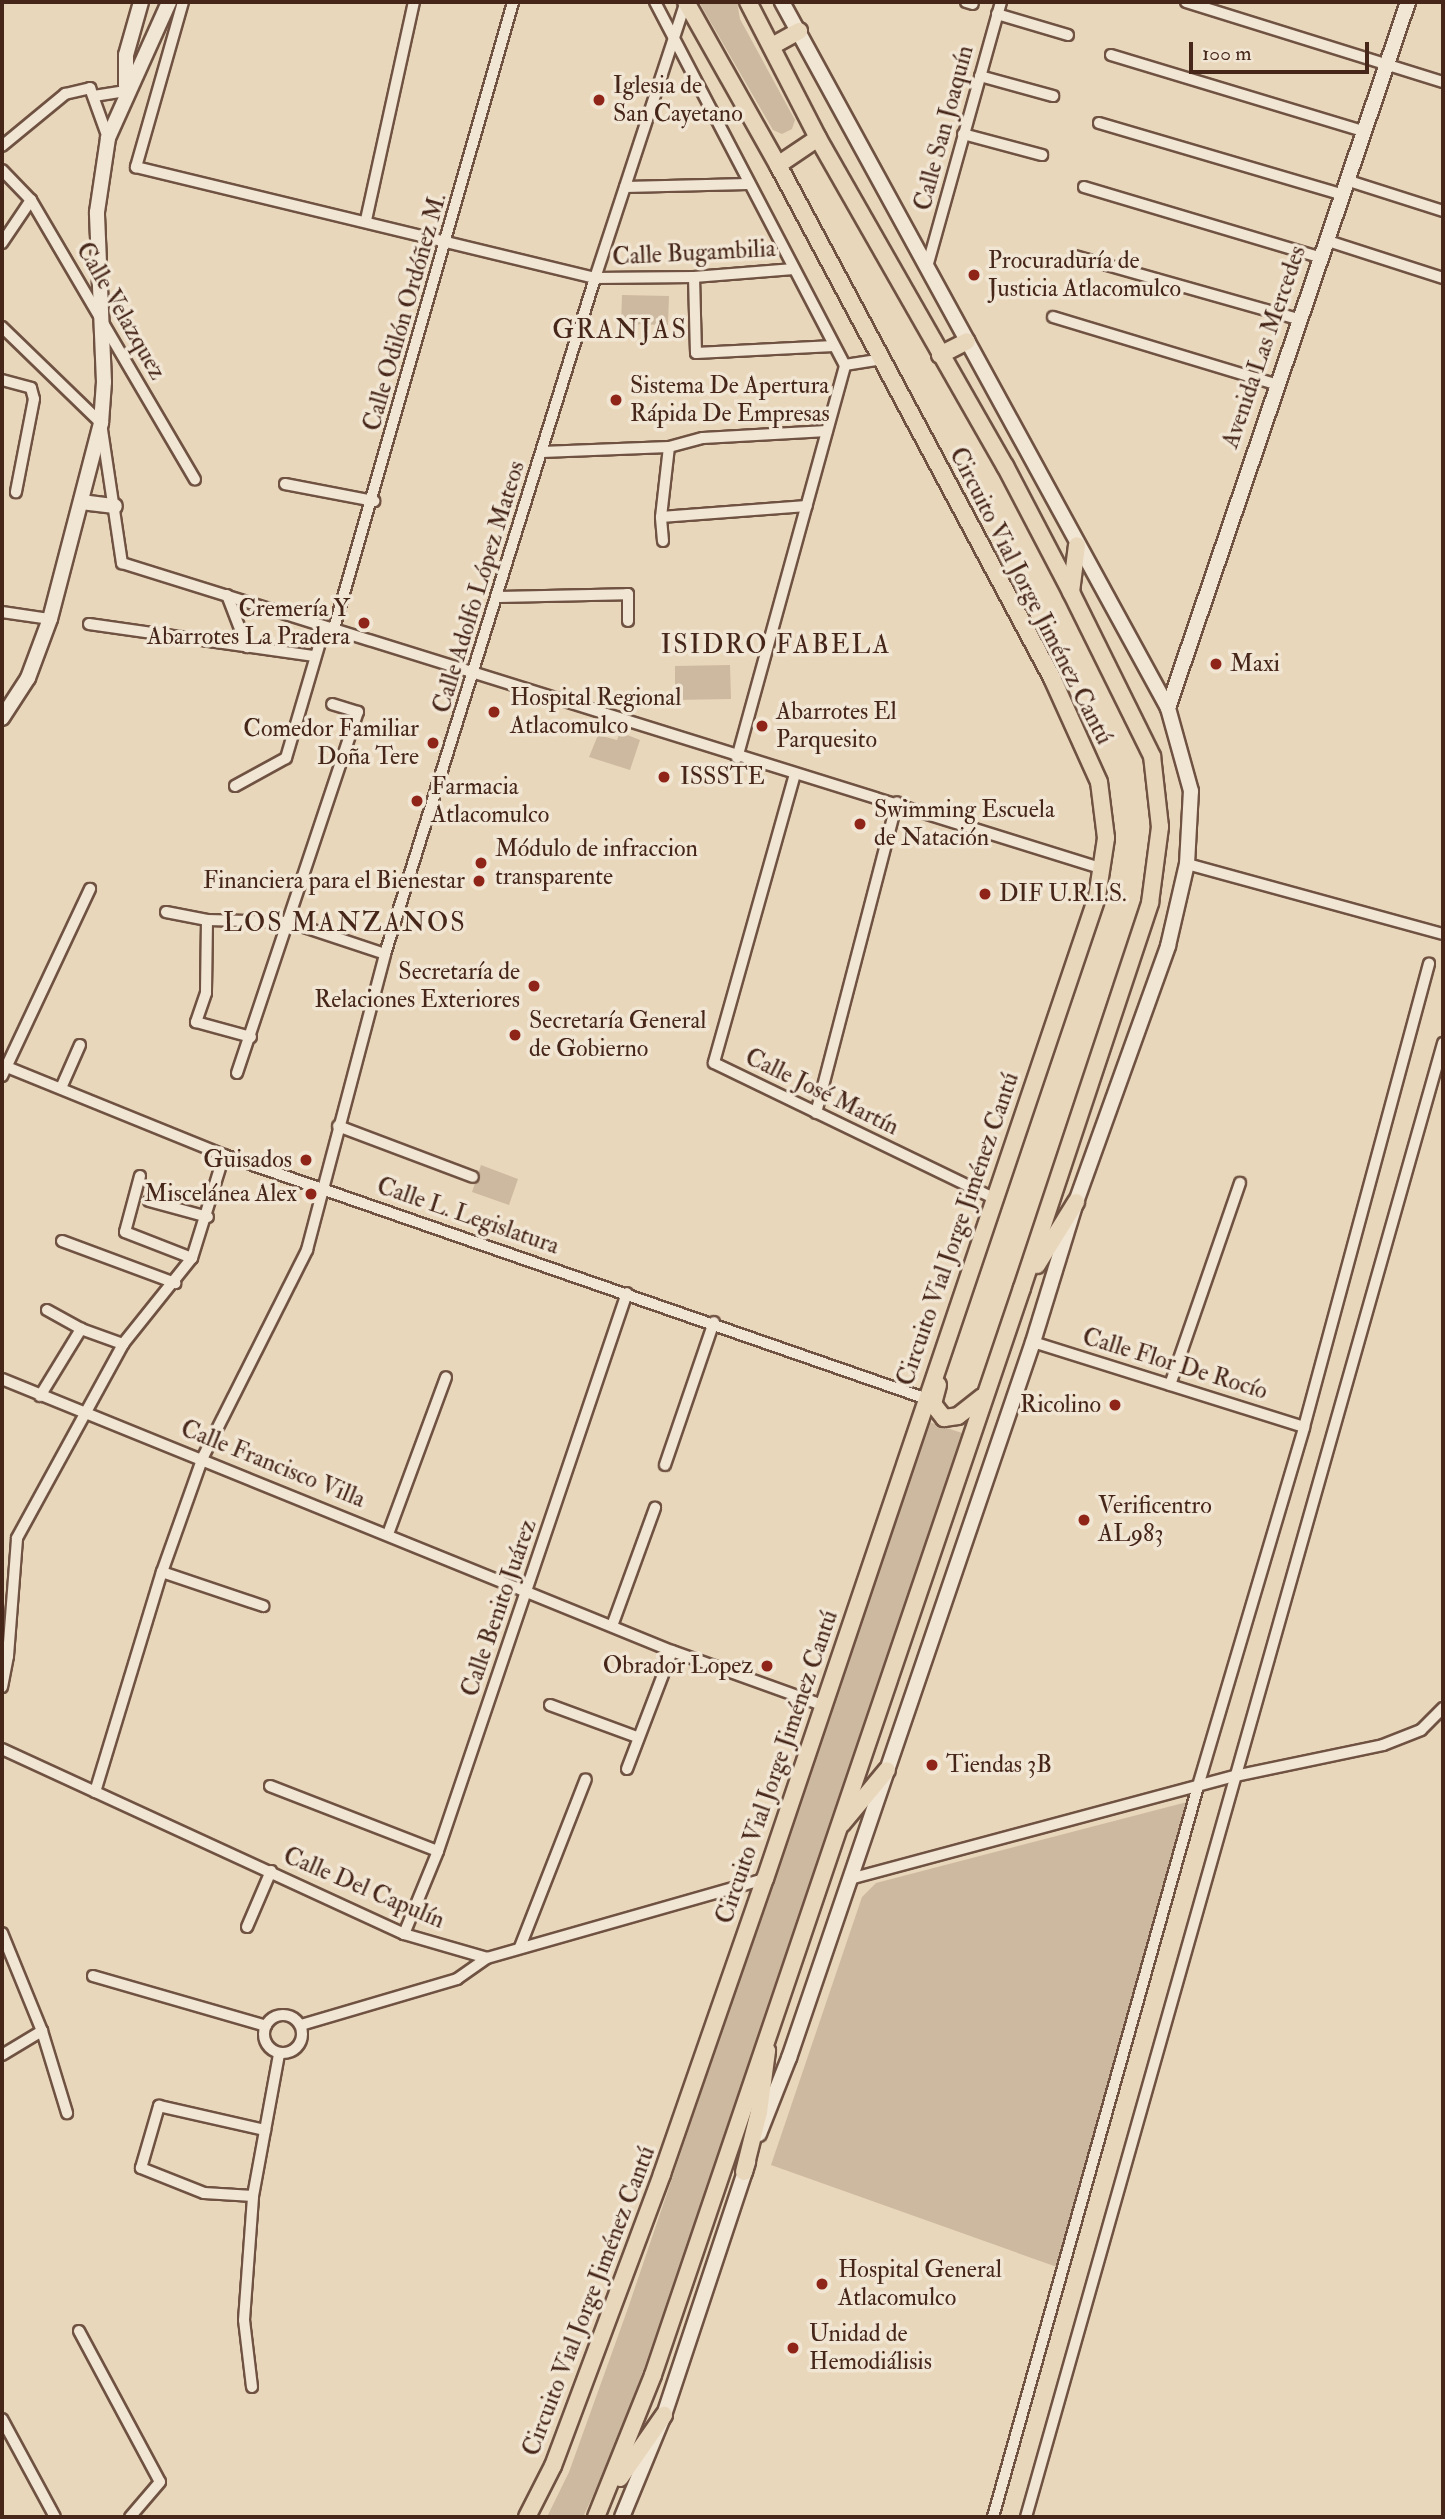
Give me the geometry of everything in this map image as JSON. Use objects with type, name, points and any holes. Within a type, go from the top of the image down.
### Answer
[{"type":"main road","name":"Circuito Vial Jorge Jiménez Cantú","points":[[527,2517],[553,2466],[662,2174],[765,1879],[1103,869],[1104,806],[1089,755],[778,164],[686,2]]},
{"type":"main road","name":"Circuito Vial Jorge Jiménez Cantú","points":[[596,2517],[605,2501],[653,2375],[770,2020],[1022,1288],[1150,902],[1160,827],[1152,756],[1071,592],[1005,466],[818,138],[748,2]]},
{"type":"main road","points":[[772,46],[799,31]]},
{"type":"main road","points":[[778,164],[818,138]]},
{"type":"main road","points":[[940,355],[967,341]]},
{"type":"main road","points":[[1071,592],[1077,545]]},
{"type":"main road","points":[[1022,1288],[1076,1202]]},
{"type":"main road","points":[[971,1265],[970,1291],[933,1404],[938,1413],[952,1418],[983,1396]]},
{"type":"main road","points":[[836,1831],[887,1770]]},
{"type":"main road","points":[[744,2172],[759,2112],[770,2020]]},
{"type":"main road","points":[[605,2501],[664,2415]]},
{"type":"street","points":[[126,91],[126,55],[141,2]]},
{"type":"street","points":[[169,2],[126,91],[108,138],[97,212],[101,423],[115,506],[121,563],[227,595],[328,631],[476,673],[737,758],[897,802],[1103,869]]},
{"type":"street","name":"Calle Bugambilia","points":[[183,2],[136,167],[366,220],[446,246],[595,278],[694,277],[794,269]]},
{"type":"street","points":[[366,220],[414,2]]},
{"type":"street","name":"Calle Odilón Ordóñez M.","points":[[234,786],[286,758],[315,656],[328,631],[373,500],[513,2]]},
{"type":"street","points":[[655,2],[845,365],[737,758]]},
{"type":"street","name":"Calle Adolfo López Mateos","points":[[95,1792],[162,1572],[203,1457],[307,1250],[385,954],[476,673],[595,278],[686,2]]},
{"type":"street","points":[[622,2517],[664,2415],[744,2172],[789,2058],[1033,1342],[1076,1202],[1168,946],[1187,864],[1191,791],[1168,708],[782,2]]},
{"type":"street","name":"Calle San Joaquín","points":[[927,267],[1001,2]]},
{"type":"street","points":[[1186,2],[1443,82]]},
{"type":"street","name":"Avenida Las Mercedes","points":[[1168,708],[1275,384],[1406,2]]},
{"type":"street","points":[[997,14],[1068,35]]},
{"type":"street","points":[[1111,55],[1363,131]]},
{"type":"street","points":[[980,76],[1053,96]]},
{"type":"street","points":[[2,146],[65,93],[90,88],[108,138]]},
{"type":"street","points":[[94,96],[126,91]]},
{"type":"street","points":[[1099,123],[1341,194]]},
{"type":"street","points":[[963,134],[1042,155]]},
{"type":"street","name":"Calle Velazquez","points":[[2,170],[31,200],[195,479]]},
{"type":"street","points":[[1346,180],[1443,211]]},
{"type":"street","points":[[625,187],[748,184]]},
{"type":"street","points":[[1084,187],[1319,257]]},
{"type":"street","points":[[2,243],[31,200]]},
{"type":"street","points":[[1325,240],[1443,278]]},
{"type":"street","points":[[1075,256],[1298,319]]},
{"type":"street","points":[[694,277],[696,353],[834,345]]},
{"type":"street","points":[[1054,317],[1275,384]]},
{"type":"street","points":[[2,327],[101,423]]},
{"type":"street","points":[[845,365],[881,359]]},
{"type":"street","points":[[2,380],[31,388],[34,399],[16,492]]},
{"type":"street","points":[[2,718],[29,678],[50,619],[101,423]]},
{"type":"street","points":[[542,452],[669,447],[703,438],[827,431]]},
{"type":"street","points":[[663,541],[661,517],[669,447]]},
{"type":"street","points":[[285,484],[373,500]]},
{"type":"street","points":[[81,502],[115,506]]},
{"type":"street","points":[[661,517],[807,506]]},
{"type":"street","points":[[499,597],[628,594],[628,621]]},
{"type":"street","points":[[227,595],[247,647]]},
{"type":"street","points":[[2,612],[50,619]]},
{"type":"street","points":[[89,624],[315,656]]},
{"type":"street","points":[[237,1073],[358,712],[332,704]]},
{"type":"street","name":"Calle José Martín","points":[[795,774],[714,1063],[993,1198]]},
{"type":"street","points":[[816,1113],[897,802]]},
{"type":"street","points":[[1187,864],[1443,934]]},
{"type":"street","points":[[3,1069],[90,888]]},
{"type":"street","points":[[166,912],[207,920],[289,922],[385,954]]},
{"type":"street","points":[[207,920],[205,993],[196,1022],[251,1037]]},
{"type":"street","points":[[993,2517],[1198,1786],[1304,1427],[1429,964]]},
{"type":"street","points":[[1026,2517],[1443,1043]]},
{"type":"street","points":[[61,1088],[80,1045]]},
{"type":"street","name":"Calle L. Legislatura","points":[[3,1069],[61,1088],[224,1156],[714,1322],[924,1398]]},
{"type":"street","points":[[338,1126],[473,1177]]},
{"type":"street","points":[[2,1687],[17,1538],[123,1344],[175,1283],[192,1258],[208,1217],[224,1156]]},
{"type":"street","points":[[140,1176],[124,1232],[192,1258]]},
{"type":"street","points":[[1170,1385],[1240,1183]]},
{"type":"street","points":[[149,1201],[208,1217]]},
{"type":"street","points":[[62,1241],[107,1261],[175,1283]]},
{"type":"street","name":"Calle Benito Juárez","points":[[404,1934],[438,1851],[627,1293]]},
{"type":"street","points":[[47,1310],[81,1329],[123,1344]]},
{"type":"street","points":[[665,1465],[714,1322]]},
{"type":"street","points":[[40,1396],[81,1329]]},
{"type":"street","name":"Calle Flor De Rocío","points":[[1033,1342],[1304,1427]]},
{"type":"street","points":[[388,1534],[446,1377]]},
{"type":"street","name":"Calle Francisco Villa","points":[[2,1379],[85,1415],[203,1457],[672,1651],[822,1705]]},
{"type":"street","points":[[612,1626],[655,1508]]},
{"type":"street","points":[[162,1572],[262,1606]]},
{"type":"street","points":[[627,1769],[672,1651]]},
{"type":"street","points":[[550,1705],[637,1737]]},
{"type":"street","points":[[850,1879],[1236,1776],[1383,1745],[1421,1730],[1443,1708]]},
{"type":"street","name":"Calle Del Capulín","points":[[2,1749],[404,1934],[487,1958]]},
{"type":"street","points":[[520,1947],[586,1779]]},
{"type":"street","points":[[270,1786],[438,1851]]},
{"type":"street","points":[[247,1927],[271,1871]]},
{"type":"street","points":[[301,2025],[457,1979],[487,1958],[520,1947],[765,1879]]},
{"type":"street","points":[[2,1933],[42,2031],[67,2113]]},
{"type":"street","points":[[93,1976],[265,2026]]},
{"type":"street","points":[[286,2015],[301,2025],[301,2043],[292,2052],[279,2053],[266,2043],[265,2026],[274,2017],[286,2015]]},
{"type":"street","points":[[2,2055],[42,2031]]},
{"type":"street","points":[[252,2387],[244,2320],[253,2196],[279,2053]]},
{"type":"street","points":[[253,2196],[204,2193],[141,2168],[159,2106],[265,2130]]},
{"type":"street","points":[[79,2332],[160,2482],[130,2517]]},
{"type":"street","points":[[2,2419],[55,2517]]},
{"type":"shaded area","points":[[699,2],[737,2],[740,19],[795,120],[792,129],[782,134],[773,130]]},
{"type":"shaded area","points":[[622,295],[669,296],[668,325],[621,324]]},
{"type":"shaded area","points":[[730,665],[731,699],[675,700],[675,666]]},
{"type":"shaded area","points":[[620,732],[640,740],[630,770],[589,757],[598,735],[617,740]]},
{"type":"shaded area","points":[[481,1165],[518,1179],[509,1205],[472,1192]]},
{"type":"shaded area","points":[[929,1422],[962,1433],[655,2338],[613,2453],[583,2517],[547,2517],[569,2472],[627,2311]]},
{"type":"shaded area","points":[[1187,1802],[1057,2267],[771,2165],[862,1897],[876,1883]]},
{"type":"place","name":"Iglesia de San Cayetano","points":[[599,100]]},
{"type":"place","name":"Procuraduría de Justicia Atlacomulco","points":[[974,275]]},
{"type":"place","name":"Sistema De Apertura Rápida De Empresas","points":[[616,400]]},
{"type":"place","name":"Cremería Y Abarrotes La Pradera","points":[[364,623]]},
{"type":"place","name":"Maxi","points":[[1216,664]]},
{"type":"place","name":"Hospital Regional Atlacomulco","points":[[494,712]]},
{"type":"place","name":"Abarrotes El Parquesito","points":[[762,726]]},
{"type":"place","name":"Comedor Familiar Doña Tere","points":[[433,743]]},
{"type":"place","name":"ISSSTE","points":[[664,777]]},
{"type":"place","name":"Farmacia Atlacomulco","points":[[417,801]]},
{"type":"place","name":"Swimming Escuela de Natación","points":[[860,824]]},
{"type":"place","name":"Módulo de infraccion transparente","points":[[481,863]]},
{"type":"place","name":"Financiera para el Bienestar","points":[[479,881]]},
{"type":"place","name":"DIF U.R.I.S.","points":[[985,894]]},
{"type":"place","name":"Secretaría de Relaciones Exteriores","points":[[534,986]]},
{"type":"place","name":"Secretaría General de Gobierno","points":[[515,1035]]},
{"type":"place","name":"Guisados","points":[[306,1160]]},
{"type":"place","name":"Miscelánea Alex","points":[[311,1194]]},
{"type":"place","name":"Ricolino","points":[[1115,1405]]},
{"type":"place","name":"Verificentro AL983","points":[[1084,1520]]},
{"type":"place","name":"Obrador Lopez","points":[[767,1666]]},
{"type":"place","name":"Tiendas 3B","points":[[932,1765]]},
{"type":"place","name":"Hospital General Atlacomulco","points":[[822,2284]]},
{"type":"place","name":"Unidad de Hemodiálisis","points":[[793,2348]]},
{"type":"district","name":"GRANJAS","points":[[620,331]]},
{"type":"district","name":"ISIDRO FABELA","points":[[776,646]]},
{"type":"district","name":"LOS MANZANOS","points":[[345,924]]}]
